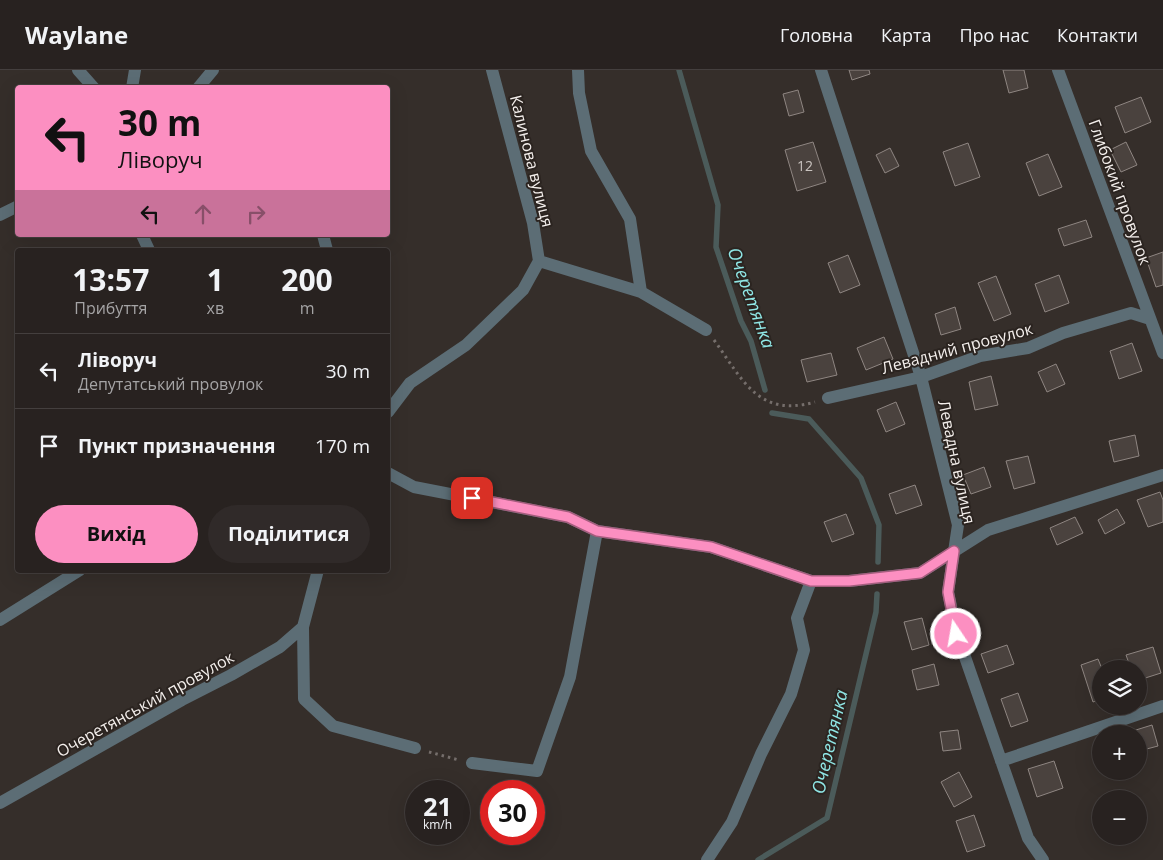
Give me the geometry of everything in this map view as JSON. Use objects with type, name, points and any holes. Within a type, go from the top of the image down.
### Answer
[{"type":"street","points":[[78,70],[91,85]]},
{"type":"street","points":[[133,85],[136,70]]},
{"type":"street","points":[[200,85],[213,70]]},
{"type":"street","name":"Калинова вулиця","points":[[492,70],[533,223],[539,261]]},
{"type":"street","points":[[578,70],[579,93],[591,151],[630,219],[641,292]]},
{"type":"street","name":"Левадна вулиця","points":[[821,70],[921,376],[958,526],[948,592],[956,634],[1028,838],[1043,860]]},
{"type":"street","name":"Глибокий провулок","points":[[1058,70],[1163,353]]},
{"type":"street","points":[[0,215],[15,208]]},
{"type":"street","points":[[390,409],[410,383],[466,345],[523,290],[539,261],[641,292],[706,330]]},
{"type":"street","name":"Левадний провулок","points":[[828,398],[921,376],[980,356],[1028,348],[1063,333],[1131,313],[1150,319]]},
{"type":"street","points":[[390,474],[414,487],[568,517],[597,531],[711,547],[811,581],[849,581],[920,573],[988,530],[1163,475]]},
{"type":"street","points":[[472,763],[537,770],[570,677],[597,531]]},
{"type":"street","points":[[0,620],[75,573]]},
{"type":"street","points":[[317,573],[303,627],[304,699],[333,726],[415,748]]},
{"type":"street","points":[[707,860],[732,822],[761,754],[791,694],[804,650],[797,618],[811,581]]},
{"type":"street","name":"Очеретянський провулок","points":[[0,803],[280,647],[303,627]]},
{"type":"street","points":[[1001,761],[1163,706]]},
{"type":"path","points":[[706,330],[750,389],[767,401],[778,406],[801,406],[828,398]]},
{"type":"path","points":[[415,748],[472,763]]},
{"type":"building","points":[[849,70],[869,70],[870,74],[852,80]]},
{"type":"building","points":[[1003,70],[1024,70],[1028,88],[1009,93]]},
{"type":"building","points":[[798,90],[804,112],[789,116],[783,94]]},
{"type":"building","points":[[1141,97],[1151,122],[1125,133],[1115,107]]},
{"type":"building","points":[[813,142],[826,182],[797,191],[785,150]]},
{"type":"building","points":[[1126,142],[1137,165],[1121,172],[1110,150]]},
{"type":"building","points":[[968,143],[980,177],[955,186],[943,152]]},
{"type":"building","points":[[890,148],[899,166],[885,173],[876,155]]},
{"type":"building","points":[[1048,154],[1062,187],[1039,196],[1026,163]]},
{"type":"building","points":[[1086,220],[1092,237],[1064,246],[1058,229]]},
{"type":"building","points":[[1163,252],[1163,285],[1156,287],[1146,258]]},
{"type":"building","points":[[848,255],[860,285],[840,293],[828,263]]},
{"type":"building","points":[[1059,275],[1069,303],[1045,312],[1035,284]]},
{"type":"building","points":[[996,276],[1011,314],[994,321],[978,283]]},
{"type":"building","points":[[955,307],[961,329],[941,335],[935,314]]},
{"type":"building","points":[[884,337],[893,359],[866,370],[857,348]]},
{"type":"building","points":[[1132,343],[1142,371],[1119,379],[1110,351]]},
{"type":"building","points":[[831,353],[837,375],[807,382],[801,360]]},
{"type":"building","points":[[1056,364],[1065,384],[1047,392],[1038,372]]},
{"type":"building","points":[[991,376],[998,405],[975,410],[969,382]]},
{"type":"building","points":[[896,402],[905,424],[886,432],[877,410]]},
{"type":"building","points":[[1135,435],[1139,456],[1114,462],[1109,441]]},
{"type":"building","points":[[1028,456],[1035,483],[1014,489],[1006,461]]},
{"type":"building","points":[[984,467],[991,487],[971,494],[963,475]]},
{"type":"building","points":[[915,485],[922,505],[896,514],[889,494]]},
{"type":"building","points":[[1160,492],[1163,500],[1163,522],[1148,527],[1137,500]]},
{"type":"building","points":[[1117,509],[1125,523],[1105,534],[1098,520]]},
{"type":"building","points":[[846,514],[854,534],[832,542],[824,522]]},
{"type":"building","points":[[1075,517],[1083,533],[1057,545],[1050,528]]},
{"type":"building","points":[[922,618],[929,645],[912,650],[904,622]]},
{"type":"building","points":[[1007,645],[1014,664],[988,673],[981,654]]},
{"type":"building","points":[[1153,647],[1161,673],[1147,677],[1147,660],[1128,660],[1126,655]]},
{"type":"building","points":[[1092,661],[1092,699],[1081,665]]},
{"type":"building","points":[[934,664],[939,685],[917,690],[912,670]]},
{"type":"building","points":[[1018,693],[1028,721],[1011,727],[1001,699]]},
{"type":"building","points":[[1152,725],[1158,746],[1147,749],[1147,727]]},
{"type":"building","points":[[958,730],[961,749],[943,751],[940,732]]},
{"type":"building","points":[[1054,761],[1063,788],[1037,797],[1028,769]]},
{"type":"building","points":[[959,772],[972,797],[954,807],[941,782]]},
{"type":"building","points":[[974,815],[985,846],[967,852],[956,821]]},
{"type":"waterway","name":"Очеретянка","points":[[679,70],[718,205],[716,247],[741,321],[751,341],[765,390]]},
{"type":"waterway","name":"Очеретянка","points":[[772,413],[809,419],[861,478],[879,525],[878,562]]},
{"type":"waterway","name":"Очеретянка","points":[[758,860],[827,818],[876,612],[877,594]]},
{"type":"route","points":[[472,498],[568,517],[597,531],[711,547],[811,581],[849,581],[920,573],[954,551],[948,592],[956,634]]}]
